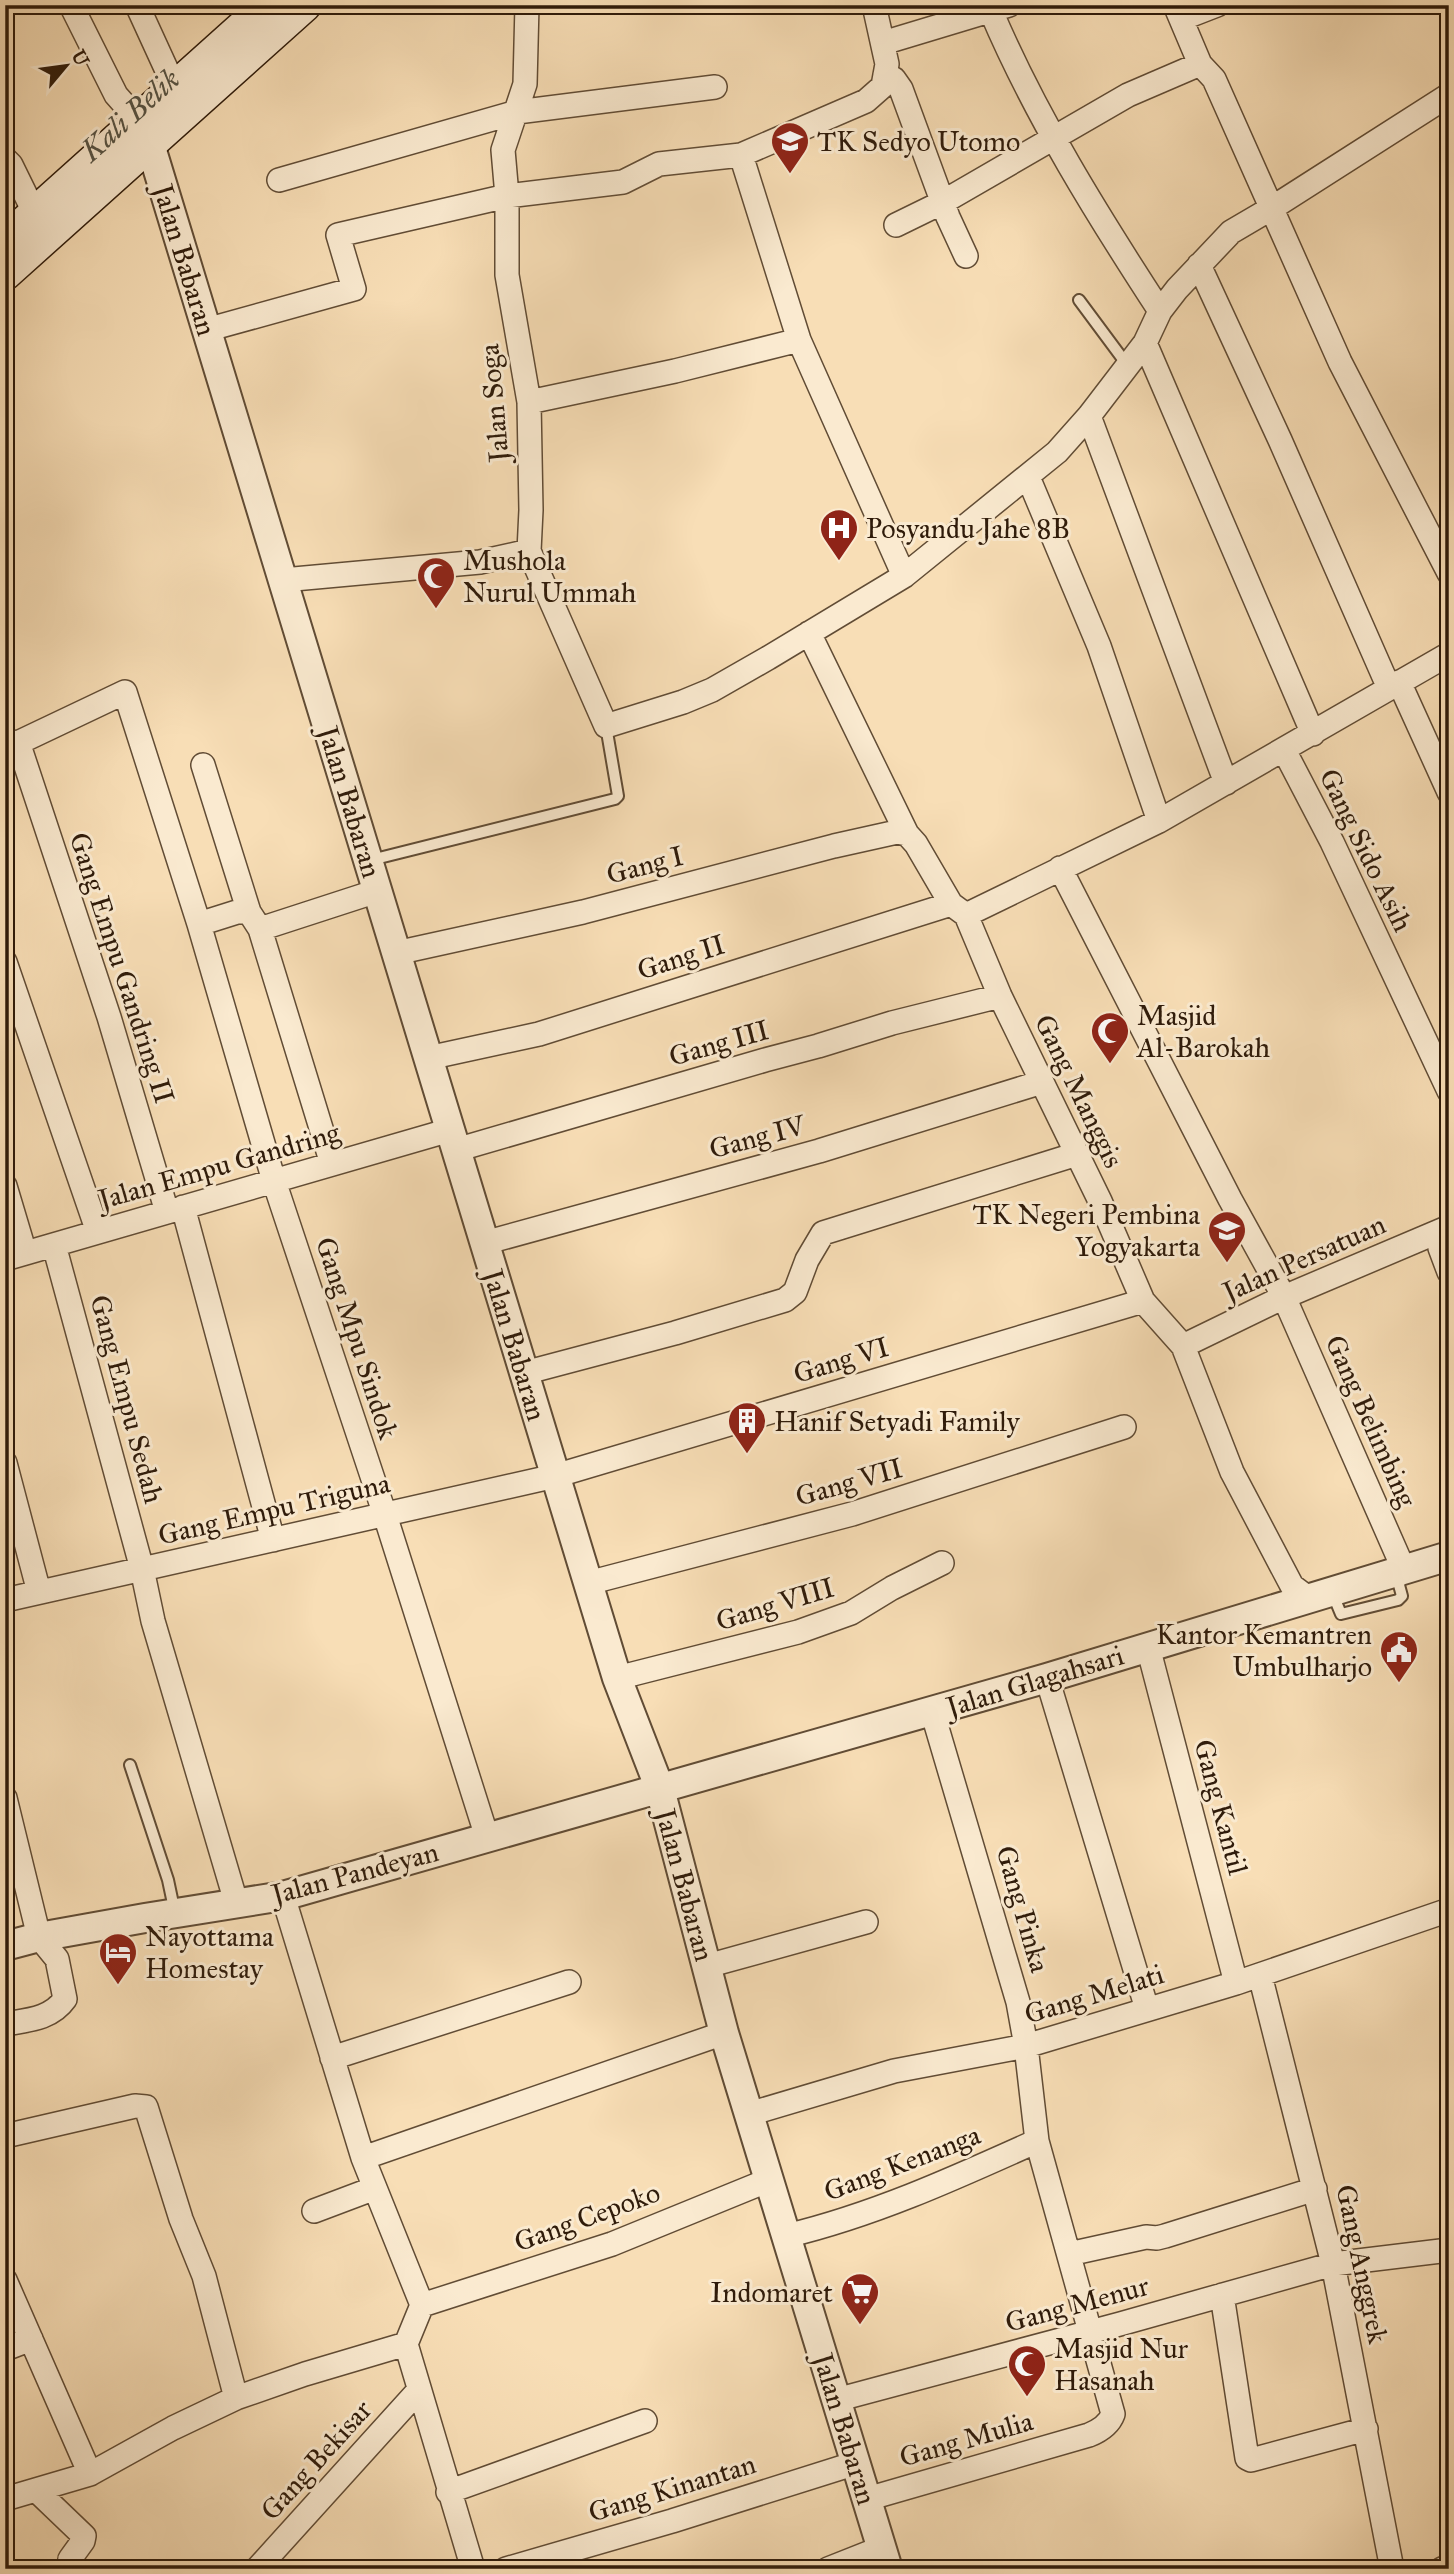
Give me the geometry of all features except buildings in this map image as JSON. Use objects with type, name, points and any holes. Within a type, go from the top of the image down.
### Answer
[{"type":"main road","points":[[5,274],[144,133],[175,88],[267,5]]},
{"type":"main road","points":[[5,240],[305,5]]},
{"type":"street","points":[[71,5],[116,95],[144,133]]},
{"type":"street","points":[[137,5],[175,88]]},
{"type":"street","name":"Jalan Soga","points":[[527,5],[525,84],[503,150],[507,197],[508,275],[528,402],[531,510],[529,551]]},
{"type":"street","points":[[206,330],[354,289],[338,235],[507,197],[623,182],[659,164],[741,155],[866,101],[883,86],[887,64],[874,5]]},
{"type":"street","points":[[1217,5],[1178,12],[1200,64],[1214,79],[1340,362],[1449,573]]},
{"type":"street","points":[[883,43],[1000,8],[1015,68],[1160,311]]},
{"type":"street","points":[[895,225],[943,202],[1128,95],[1200,64]]},
{"type":"street","points":[[885,75],[894,79],[901,89],[966,256]]},
{"type":"street","points":[[279,180],[517,112],[715,87]]},
{"type":"street","points":[[283,580],[480,562],[529,551],[606,726],[712,690],[904,576],[1028,477],[1057,452],[1089,416],[1145,343],[1160,311],[1231,232],[1449,95]]},
{"type":"street","name":"Jalan Babaran","points":[[144,133],[617,1678],[660,1789],[724,2033],[884,2559]]},
{"type":"street","points":[[741,155],[799,340],[904,576]]},
{"type":"street","points":[[5,159],[11,165],[35,214]]},
{"type":"street","points":[[1199,265],[1394,685],[1449,792]]},
{"type":"street","points":[[528,402],[675,371],[799,340]]},
{"type":"street","points":[[1145,343],[1313,734]]},
{"type":"street","points":[[1089,416],[1226,783]]},
{"type":"street","points":[[1028,477],[1099,646],[1159,821]]},
{"type":"street","name":"Gang Manggis","points":[[809,633],[907,834],[958,909],[1077,1154],[1143,1301],[1184,1346],[1232,1472],[1292,1586],[1308,1598]]},
{"type":"street","name":"Gang II","points":[[428,1058],[539,1034],[958,909],[1060,868],[1159,821],[1449,654]]},
{"type":"street","name":"Gang Mpu Sindok","points":[[12,746],[125,692],[199,924],[274,1181],[487,1837]]},
{"type":"street","name":"Gang Empu Gandring II","points":[[12,746],[175,1210],[273,1540]]},
{"type":"street","name":"Gang Sido Asih","points":[[1284,750],[1332,842],[1449,1091]]},
{"type":"street","points":[[203,765],[332,1164]]},
{"type":"street","name":"Gang I","points":[[396,953],[583,912],[845,844],[897,832],[907,834]]},
{"type":"street","name":"Gang Belimbing","points":[[1060,868],[1230,1199],[1284,1297],[1404,1570]]},
{"type":"street","points":[[199,924],[237,912],[254,921],[377,891]]},
{"type":"street","points":[[5,962],[98,1232]]},
{"type":"street","name":"Gang III","points":[[453,1140],[1000,996]]},
{"type":"street","name":"Gang IV","points":[[484,1243],[819,1151],[1042,1082]]},
{"type":"street","name":"Jalan Empu Gandring","points":[[15,1256],[332,1164],[453,1140]]},
{"type":"street","points":[[524,1373],[675,1333],[785,1300],[794,1292],[807,1260],[823,1233],[1077,1154]]},
{"type":"street","points":[[5,1186],[15,1256]]},
{"type":"street","points":[[1446,1228],[1440,1248],[1449,1272]]},
{"type":"street","name":"Jalan Persatuan","points":[[1184,1346],[1284,1297],[1446,1228]]},
{"type":"street","name":"Gang Empu Sedah","points":[[54,1245],[142,1569],[157,1634],[236,1902]]},
{"type":"street","name":"Gang VI","points":[[555,1476],[1143,1301]]},
{"type":"street","name":"Gang VII","points":[[588,1583],[852,1514],[1125,1427]]},
{"type":"street","points":[[5,1463],[39,1592]]},
{"type":"street","name":"Gang Empu Triguna","points":[[5,1600],[555,1476]]},
{"type":"street","name":"Jalan Glagahsari","points":[[660,1789],[1047,1678],[1449,1556]]},
{"type":"street","name":"Gang VIII","points":[[617,1678],[798,1632],[851,1613],[892,1588],[942,1563]]},
{"type":"street","name":"Gang Kantil","points":[[1148,1647],[1236,1983]]},
{"type":"street","points":[[1047,1678],[1147,2009]]},
{"type":"street","name":"Gang Pinka","points":[[932,1711],[1018,2002],[1037,2141],[1091,2331]]},
{"type":"street","name":"Jalan Pandeyan","points":[[5,1946],[39,1937],[283,1896],[660,1789]]},
{"type":"street","points":[[5,1798],[39,1937],[57,1959],[65,1999],[58,2010],[49,2014],[5,2024]]},
{"type":"street","points":[[283,1896],[363,2158],[422,2305],[406,2344],[473,2569]]},
{"type":"street","name":"Gang Melati","points":[[749,2113],[894,2071],[1026,2046],[1236,1983],[1449,1910]]},
{"type":"street","points":[[707,1966],[866,1922]]},
{"type":"street","name":"Gang Anggrek","points":[[1260,1975],[1333,2264],[1392,2569]]},
{"type":"street","points":[[331,2058],[569,1982]]},
{"type":"street","points":[[363,2158],[724,2033]]},
{"type":"street","points":[[5,2136],[135,2106],[146,2107],[177,2208],[204,2276],[236,2398]]},
{"type":"street","name":"Gang Kenanga","points":[[786,2236],[905,2200],[1037,2141]]},
{"type":"street","name":"Gang Cepoko","points":[[422,2305],[612,2244],[769,2180]]},
{"type":"street","points":[[314,2211],[375,2188]]},
{"type":"street","points":[[1069,2254],[1146,2236],[1165,2236],[1315,2189]]},
{"type":"street","name":"Gang Menur","points":[[836,2399],[1333,2264],[1449,2250]]},
{"type":"street","points":[[5,2280],[90,2474]]},
{"type":"street","points":[[1222,2295],[1247,2458],[1251,2460],[1366,2429]]},
{"type":"street","name":"Gang Mulia","points":[[867,2500],[1089,2435],[1104,2427],[1111,2421],[1113,2410],[1091,2331]]},
{"type":"street","points":[[5,2349],[31,2339]]},
{"type":"street","points":[[5,2499],[90,2474],[173,2428],[236,2398],[406,2344]]},
{"type":"street","name":"Gang Bekisar","points":[[257,2569],[419,2390]]},
{"type":"street","points":[[448,2492],[645,2421]]},
{"type":"street","name":"Gang Kinantan","points":[[506,2569],[672,2521],[856,2463]]},
{"type":"street","points":[[36,2490],[83,2536],[83,2541],[70,2559],[77,2569]]},
{"type":"street","points":[[828,2569],[884,2559]]},
{"type":"street","points":[[1442,2569],[1449,2566]]},
{"type":"lane","points":[[1079,300],[1128,366]]},
{"type":"lane","points":[[368,860],[615,799],[618,796],[606,726]]},
{"type":"lane","points":[[130,1765],[168,1880],[175,1913]]},
{"type":"place","name":"TK Sedyo Utomo","points":[[790,175]]},
{"type":"place","name":"Posyandu Jahe 8B","points":[[839,562]]},
{"type":"place","name":"Mushola Nurul Ummah","points":[[436,610]]},
{"type":"place","name":"Masjid Al-Barokah","points":[[1110,1065]]},
{"type":"place","name":"TK Negeri Pembina Yogyakarta","points":[[1227,1264]]},
{"type":"place","name":"Hanif Setyadi Family","points":[[747,1455]]},
{"type":"place","name":"Kantor Kemantren Umbulharjo","points":[[1399,1684]]},
{"type":"place","name":"Nayottama Homestay","points":[[118,1986]]},
{"type":"place","name":"Indomaret","points":[[860,2326]]},
{"type":"place","name":"Masjid Nur Hasanah","points":[[1027,2398]]},
{"type":"water label","name":"Kali Belik","points":[[130,115]]}]
